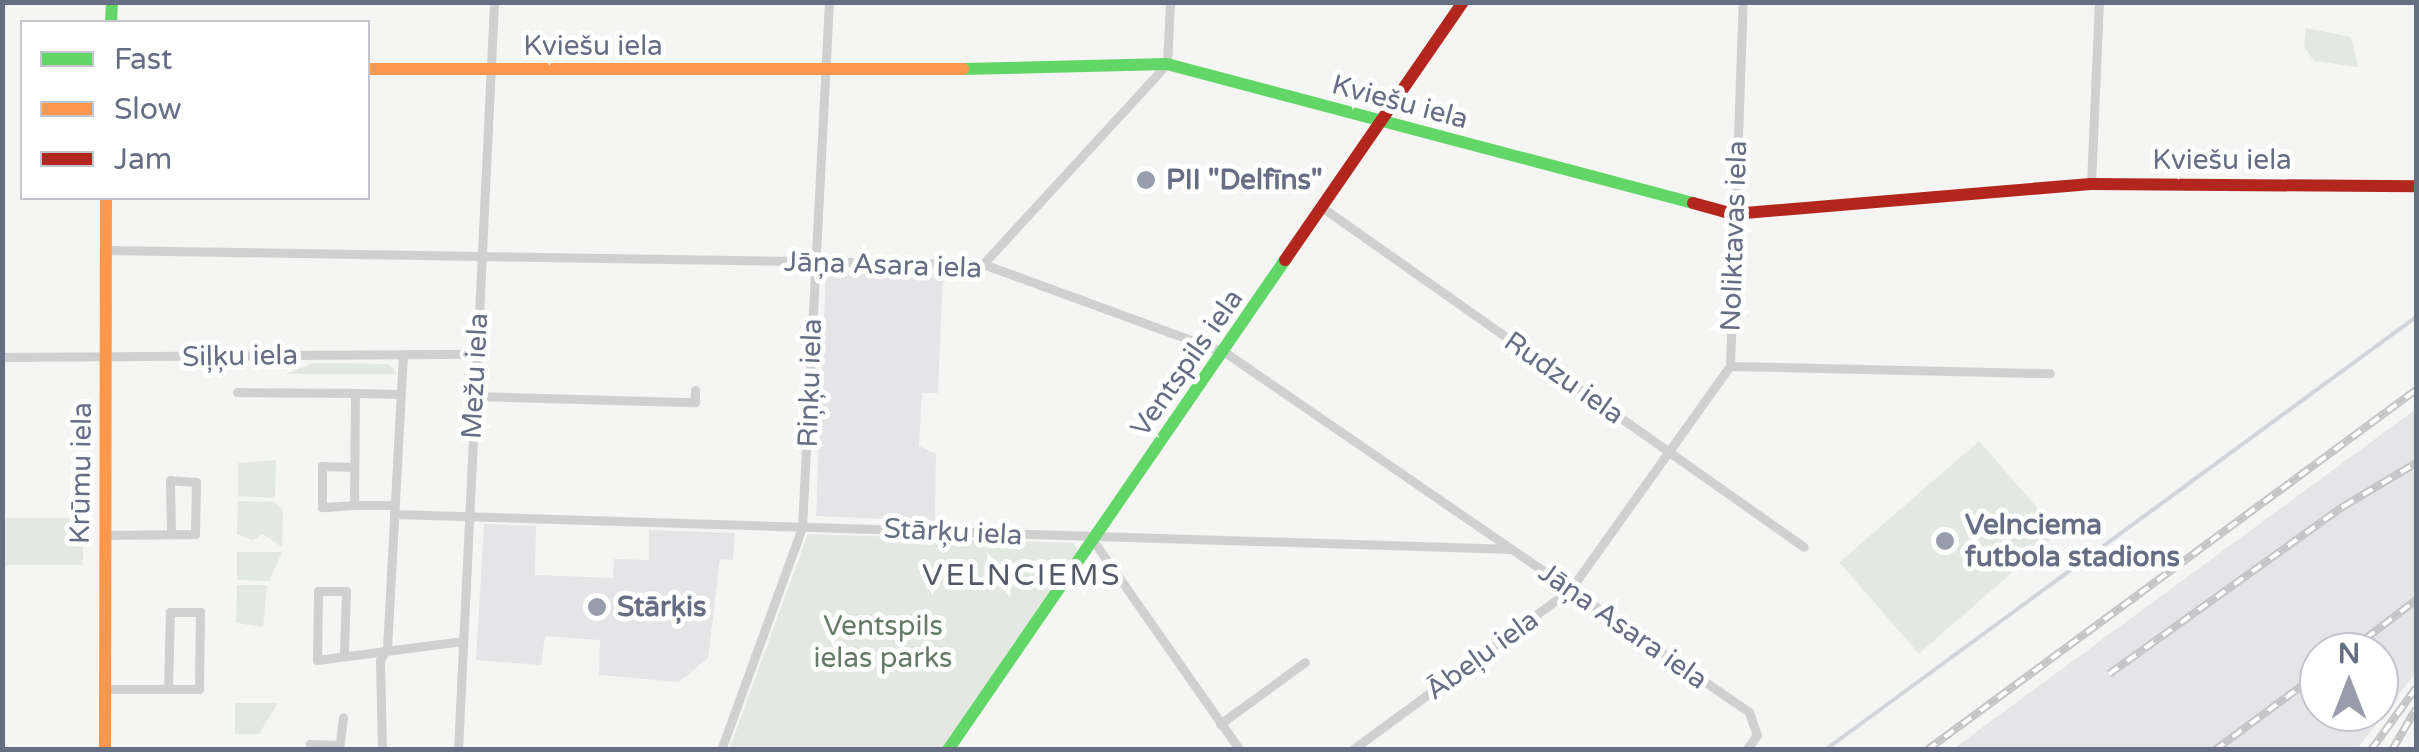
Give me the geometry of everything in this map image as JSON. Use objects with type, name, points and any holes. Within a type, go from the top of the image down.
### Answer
[{"type":"street","name":"Mežu iela","points":[[458,750],[494,2]]},
{"type":"street","name":"Riņķu iela","points":[[720,750],[802,527],[829,2]]},
{"type":"street","points":[[983,264],[1167,64],[1170,2]]},
{"type":"street","name":"Ventspils iela","points":[[948,750],[1092,539],[1226,354],[1463,2]]},
{"type":"street","name":"Noliktavas iela","points":[[1670,452],[1730,366],[1743,2]]},
{"type":"street","points":[[2091,184],[2099,2]]},
{"type":"street","name":"Kviešu iela","points":[[370,69],[826,72],[1167,64],[1733,214],[2091,184],[2416,186]]},
{"type":"street","name":"Krūmu iela","points":[[104,750],[106,200]]},
{"type":"street","name":"Rudzu iela","points":[[1323,208],[1804,547]]},
{"type":"street","name":"Jāņa Asara iela","points":[[106,250],[983,264],[1226,354],[1749,712],[1756,735],[1746,750]]},
{"type":"street","points":[[382,750],[380,660],[387,649],[402,354]]},
{"type":"street","name":"Siļķu iela","points":[[2,356],[477,354]]},
{"type":"street","points":[[1730,366],[2050,374]]},
{"type":"street","points":[[475,396],[694,402],[695,390]]},
{"type":"street","points":[[237,392],[400,394]]},
{"type":"street","points":[[354,467],[322,466],[322,507],[354,504],[355,394]]},
{"type":"street","name":"Ābeļu iela","points":[[1352,750],[1570,590],[1670,452]]},
{"type":"street","points":[[105,535],[194,534],[196,482],[170,480],[171,534]]},
{"type":"street","name":"Stārķu iela","points":[[354,504],[468,514],[1092,539],[1512,549]]},
{"type":"street","points":[[1092,539],[1240,750]]},
{"type":"street","points":[[344,652],[346,591],[318,591],[317,660],[344,652],[463,641]]},
{"type":"street","points":[[105,689],[168,689],[199,689],[200,612],[170,612],[168,689]]},
{"type":"street","points":[[1220,724],[1305,662]]},
{"type":"street","points":[[310,750],[310,744],[339,747],[343,717]]},
{"type":"shaded area","points":[[826,269],[943,273],[938,393],[922,393],[919,446],[936,454],[935,521],[816,516]]},
{"type":"shaded area","points":[[2416,409],[2416,672],[2399,694],[2399,632],[2299,632],[2299,732],[2370,732],[2357,749],[1953,749]]},
{"type":"shaded area","name":"Stārķis","points":[[484,524],[536,526],[535,575],[613,578],[614,559],[649,560],[649,530],[735,533],[733,560],[720,559],[708,658],[679,682],[599,675],[600,640],[545,636],[541,665],[476,660]]},
{"type":"green space","points":[[2306,28],[2351,37],[2358,67],[2314,61],[2304,47]]},
{"type":"green space","points":[[313,363],[389,364],[398,374],[286,374]]},
{"type":"green space","name":"Velnciema futbola stadions","points":[[1979,441],[2058,532],[1919,654],[1839,562]]},
{"type":"green space","points":[[276,460],[275,498],[238,496],[238,463]]},
{"type":"green space","points":[[238,501],[275,502],[283,510],[282,547],[263,534],[252,540],[237,534]]},
{"type":"green space","points":[[2,518],[83,518],[83,565],[2,565]]},
{"type":"green space","name":"Ventspils ielas parks","points":[[808,534],[1074,543],[1078,552],[942,749],[729,750]]},
{"type":"green space","points":[[237,552],[282,552],[269,581],[237,580]]},
{"type":"green space","points":[[237,585],[267,585],[263,627],[236,623]]},
{"type":"green space","points":[[235,703],[278,703],[259,734],[235,734]]},
{"type":"waterway","points":[[1825,750],[2416,317]]},
{"type":"railway","points":[[1927,750],[2416,390]]},
{"type":"railway","points":[[2109,674],[2344,506],[2416,463]]},
{"type":"railway","points":[[2374,632],[2416,600]]},
{"type":"railway","points":[[2215,750],[2299,688]]},
{"type":"railway","points":[[2371,750],[2416,688]]},
{"type":"railway","points":[[2392,750],[2416,709]]},
{"type":"traffic: fast","points":[[111,20],[112,2]]},
{"type":"traffic: fast","points":[[963,69],[1167,64],[1693,203]]},
{"type":"traffic: fast","points":[[948,750],[1285,260]]},
{"type":"traffic: slow","points":[[370,69],[963,69]]},
{"type":"traffic: slow","points":[[105,750],[106,200]]},
{"type":"traffic: jam","points":[[1285,260],[1463,2]]},
{"type":"traffic: jam","points":[[1693,203],[1733,214],[2091,184],[2416,186]]},
{"type":"place","name":"PII \"Delfīns\"","points":[[1146,180]]},
{"type":"place","name":"Velnciema futbola stadions","points":[[1945,541]]},
{"type":"place","name":"Stārķis","points":[[597,607]]},
{"type":"district","name":"VELNCIEMS","points":[[1022,576]]}]
